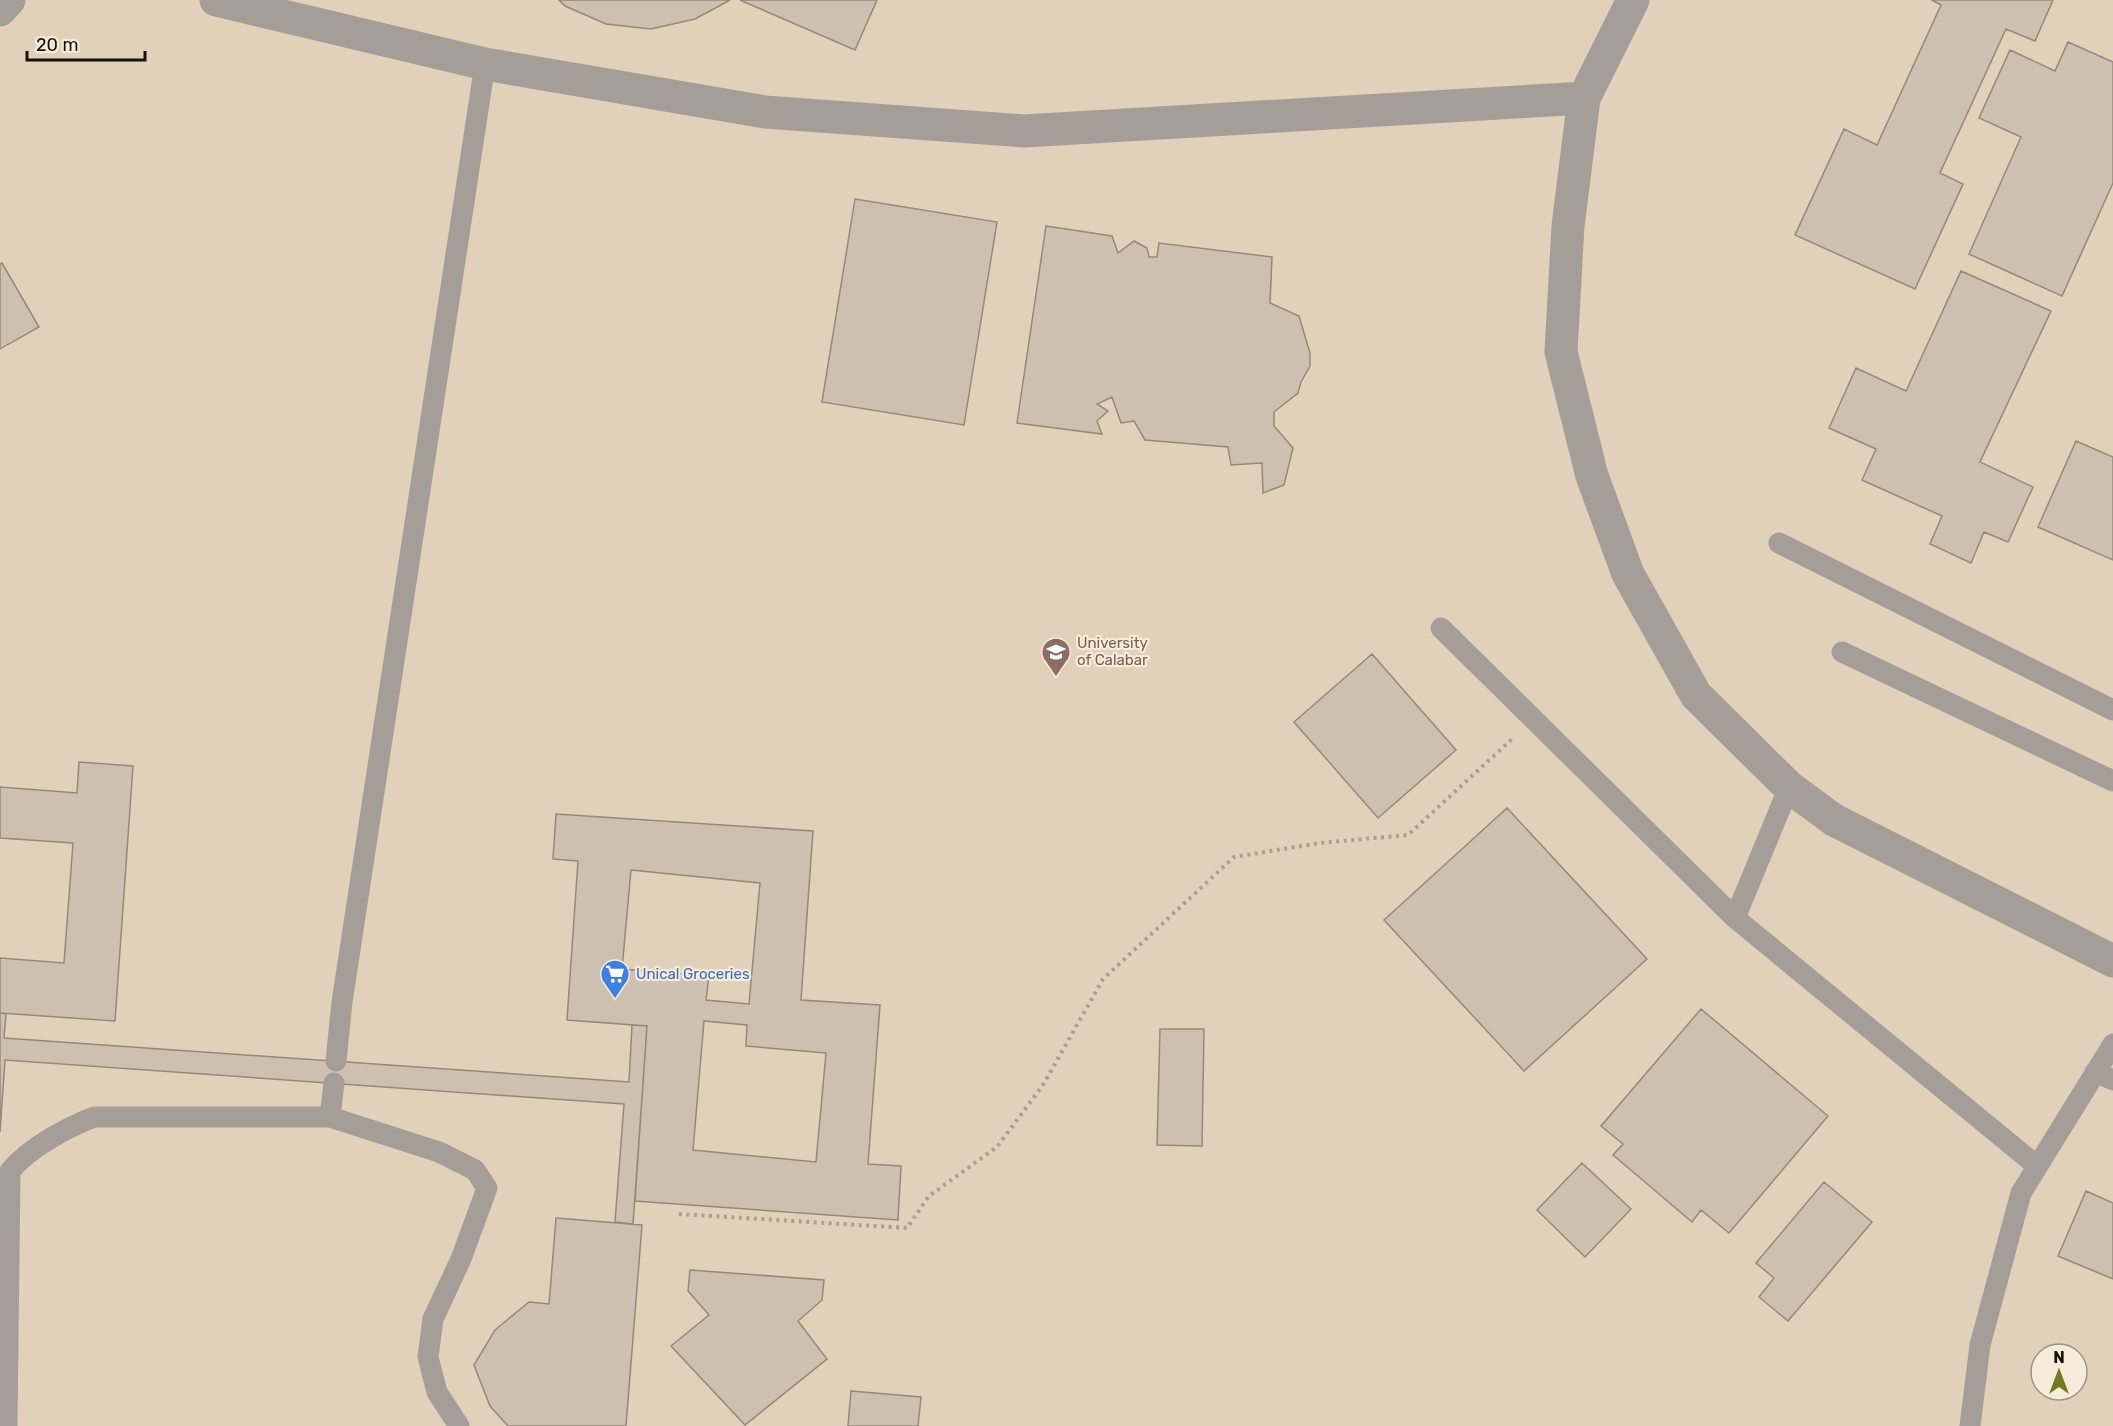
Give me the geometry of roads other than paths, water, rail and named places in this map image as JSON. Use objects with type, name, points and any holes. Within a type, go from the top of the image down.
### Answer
[{"type":"street","points":[[0,10],[9,0]]},
{"type":"street","points":[[216,0],[485,64],[765,112],[1024,131],[1584,98]]},
{"type":"street","points":[[1633,0],[1584,98],[1568,226],[1561,352],[1592,476],[1628,574],[1696,695],[1789,787],[1834,820],[2113,962]]},
{"type":"lane","points":[[336,1061],[342,1002],[485,64]]},
{"type":"lane","points":[[1779,543],[2113,710]]},
{"type":"lane","points":[[1441,628],[1735,918],[2037,1166]]},
{"type":"lane","points":[[1842,651],[2113,781]]},
{"type":"lane","points":[[1735,918],[1789,787]]},
{"type":"lane","points":[[1970,1426],[1980,1345],[2021,1193],[2037,1166],[2104,1076],[2113,1044]]},
{"type":"lane","points":[[330,1117],[334,1083]]},
{"type":"lane","points":[[7,1426],[10,1171],[20,1159],[75,1125],[94,1117],[330,1117],[439,1152],[475,1170],[487,1188],[461,1259],[434,1319],[428,1357],[437,1392],[459,1426]]},
{"type":"place","name":"University of Calabar","points":[[1056,678]]},
{"type":"place","name":"Unical Groceries","points":[[615,1000]]}]
